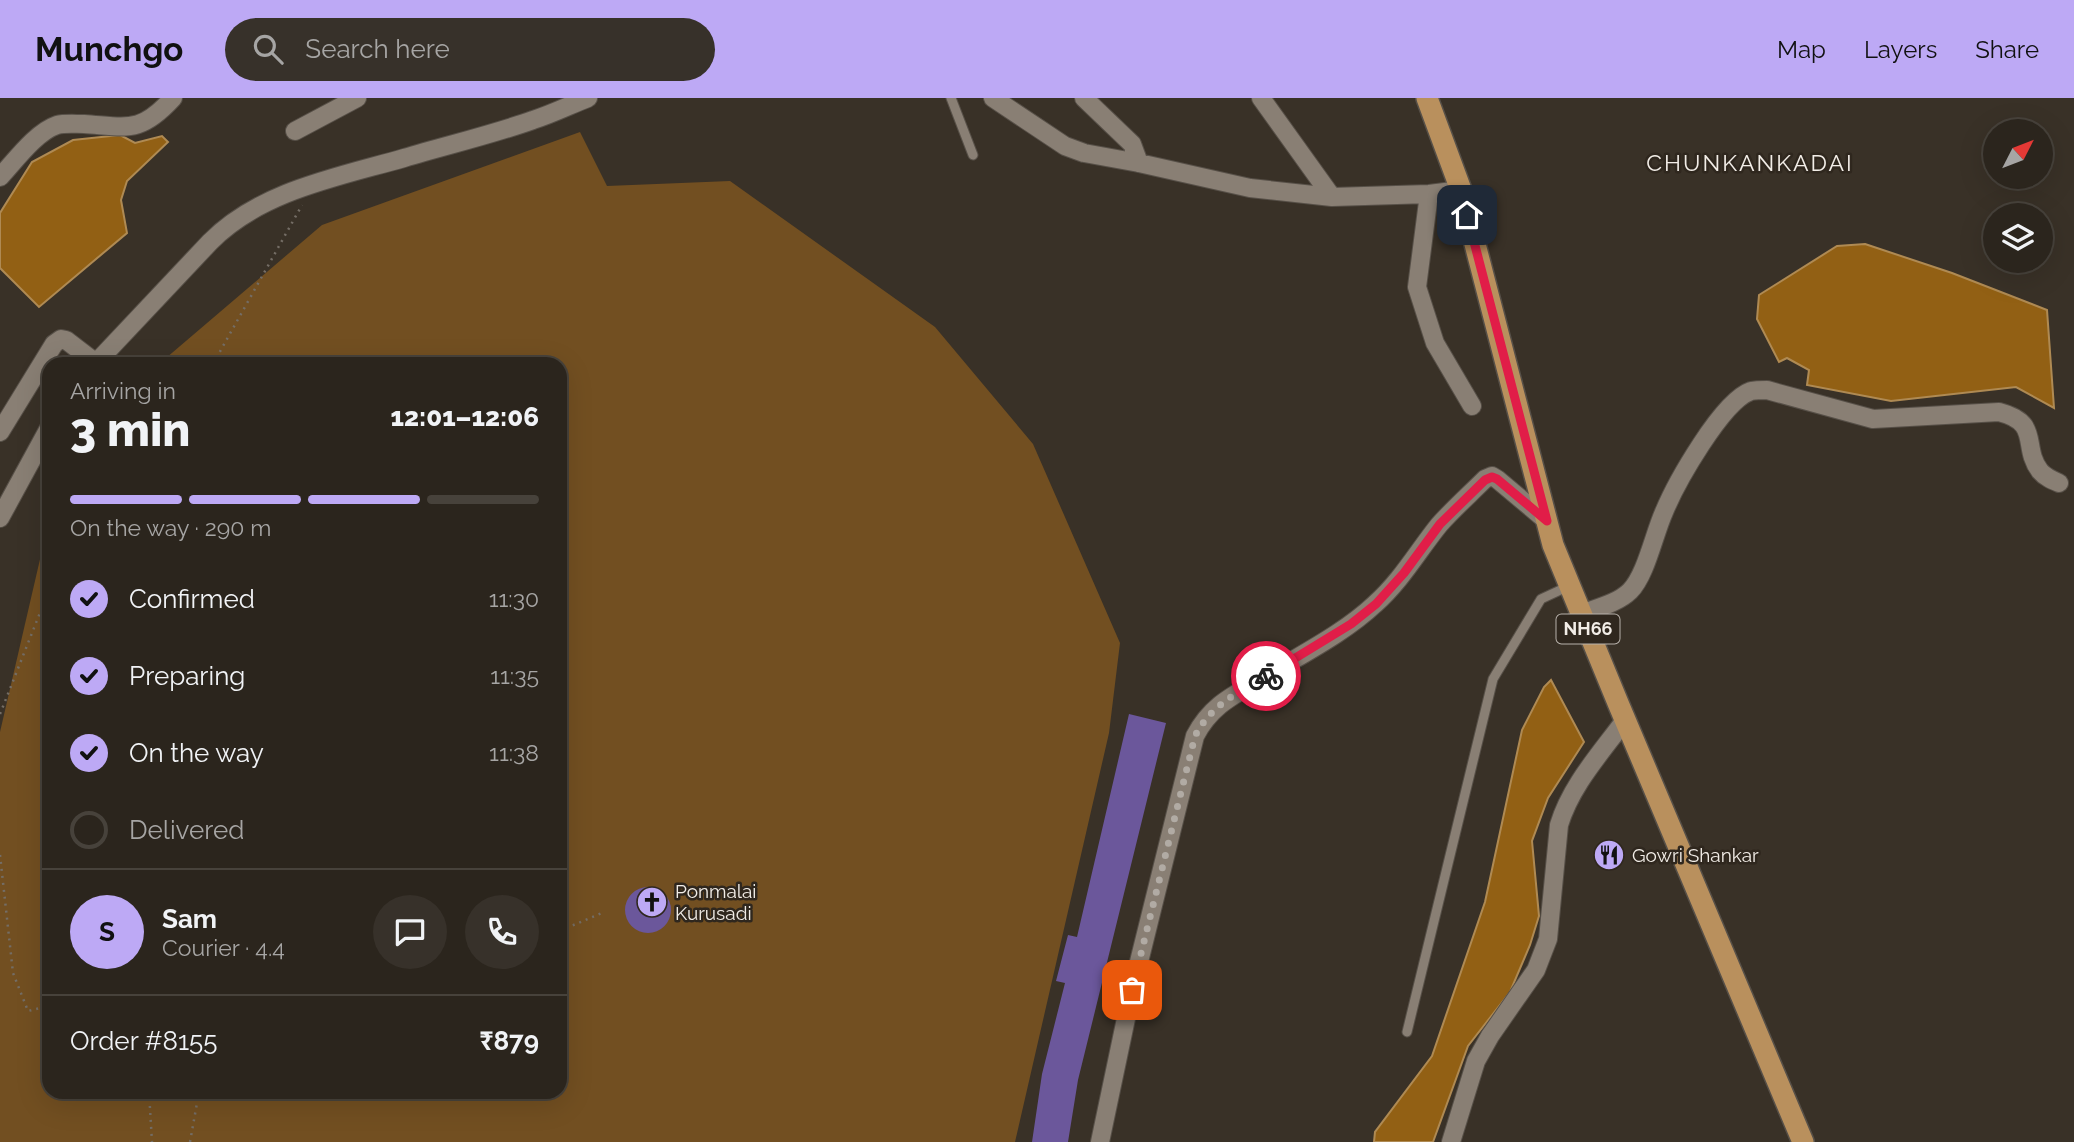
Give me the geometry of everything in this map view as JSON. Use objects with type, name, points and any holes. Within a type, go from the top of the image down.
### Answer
[{"type":"highway","name":"NH66","points":[[1427,98],[1461,190],[1553,545],[1803,1142]]},
{"type":"street","points":[[0,177],[40,135],[55,126],[72,124],[134,127],[148,121],[173,98]]},
{"type":"street","points":[[295,131],[357,98]]},
{"type":"street","points":[[102,357],[224,228],[263,204],[314,184],[533,121],[588,98]]},
{"type":"street","points":[[993,98],[1065,146],[1084,153],[1250,188],[1332,197],[1429,194],[1461,190]]},
{"type":"street","points":[[1084,98],[1132,144],[1139,163]]},
{"type":"street","points":[[1261,98],[1332,197]]},
{"type":"street","points":[[1429,194],[1417,288],[1435,343],[1472,406]]},
{"type":"street","points":[[46,357],[54,344],[66,340],[87,357]]},
{"type":"street","points":[[0,432],[42,364]]},
{"type":"street","points":[[1581,614],[1630,592],[1638,581],[1664,512],[1688,462],[1734,401],[1752,391],[1768,390],[1873,419],[1999,412],[2011,415],[2022,422],[2029,434],[2040,470],[2059,483]]},
{"type":"street","points":[[0,518],[42,441]]},
{"type":"street","points":[[1100,1142],[1132,990],[1195,736],[1203,721],[1230,698],[1351,624],[1376,604],[1404,573],[1440,524],[1485,480],[1492,477],[1497,479],[1547,521]]},
{"type":"street","points":[[1451,1142],[1476,1061],[1536,970],[1548,939],[1559,825],[1563,812],[1579,783],[1625,720]]},
{"type":"lane","points":[[951,98],[972,155]]},
{"type":"lane","points":[[1407,1032],[1493,679],[1541,599],[1570,586]]},
{"type":"path","points":[[217,357],[314,184]]},
{"type":"path","points":[[0,714],[42,608]]},
{"type":"path","points":[[0,855],[13,973],[28,1011],[40,1008],[42,1002]]},
{"type":"path","points":[[567,928],[602,913]]},
{"type":"path","points":[[149,1099],[152,1142]]},
{"type":"path","points":[[190,1142],[198,1099]]},
{"type":"shaded area","points":[[580,132],[607,186],[730,181],[935,327],[1033,444],[1120,643],[1109,733],[1015,1142],[0,1142],[0,732],[42,551],[42,1099],[567,1099],[567,357],[167,357],[322,225]]},
{"type":"shaded area","points":[[120,135],[135,143],[162,136],[168,142],[127,181],[121,200],[127,233],[39,307],[0,268],[0,213],[32,162],[73,140]]},
{"type":"shaded area","points":[[1865,244],[1952,273],[2047,310],[2054,408],[2016,387],[1891,401],[1807,385],[1809,370],[1787,358],[1779,362],[1757,319],[1759,295],[1837,246]]},
{"type":"shaded area","points":[[1551,680],[1584,742],[1548,798],[1532,841],[1539,916],[1530,945],[1510,992],[1468,1046],[1433,1142],[1374,1142],[1375,1132],[1432,1056],[1485,902],[1522,730],[1544,687]]},
{"type":"building","points":[[1129,714],[1166,723],[1078,1080],[1068,1142],[1032,1142],[1042,1074],[1065,983],[1056,981],[1068,935],[1077,937]]},
{"type":"building","points":[[648,887],[665,893],[671,910],[665,927],[648,933],[631,927],[625,910],[631,893]]},
{"type":"way so far","points":[[1132,990],[1195,736],[1211,712],[1266,676]]},
{"type":"place","name":"Gowri Shankar","points":[[1609,855]]},
{"type":"place","name":"Ponmalai Kurusadi","points":[[652,902]]},
{"type":"district","name":"CHUNKANKADAI","points":[[1750,163]]},
{"type":"route","points":[[1266,676],[1351,624],[1376,604],[1404,573],[1440,524],[1485,480],[1492,477],[1497,479],[1547,521],[1467,215]]}]
